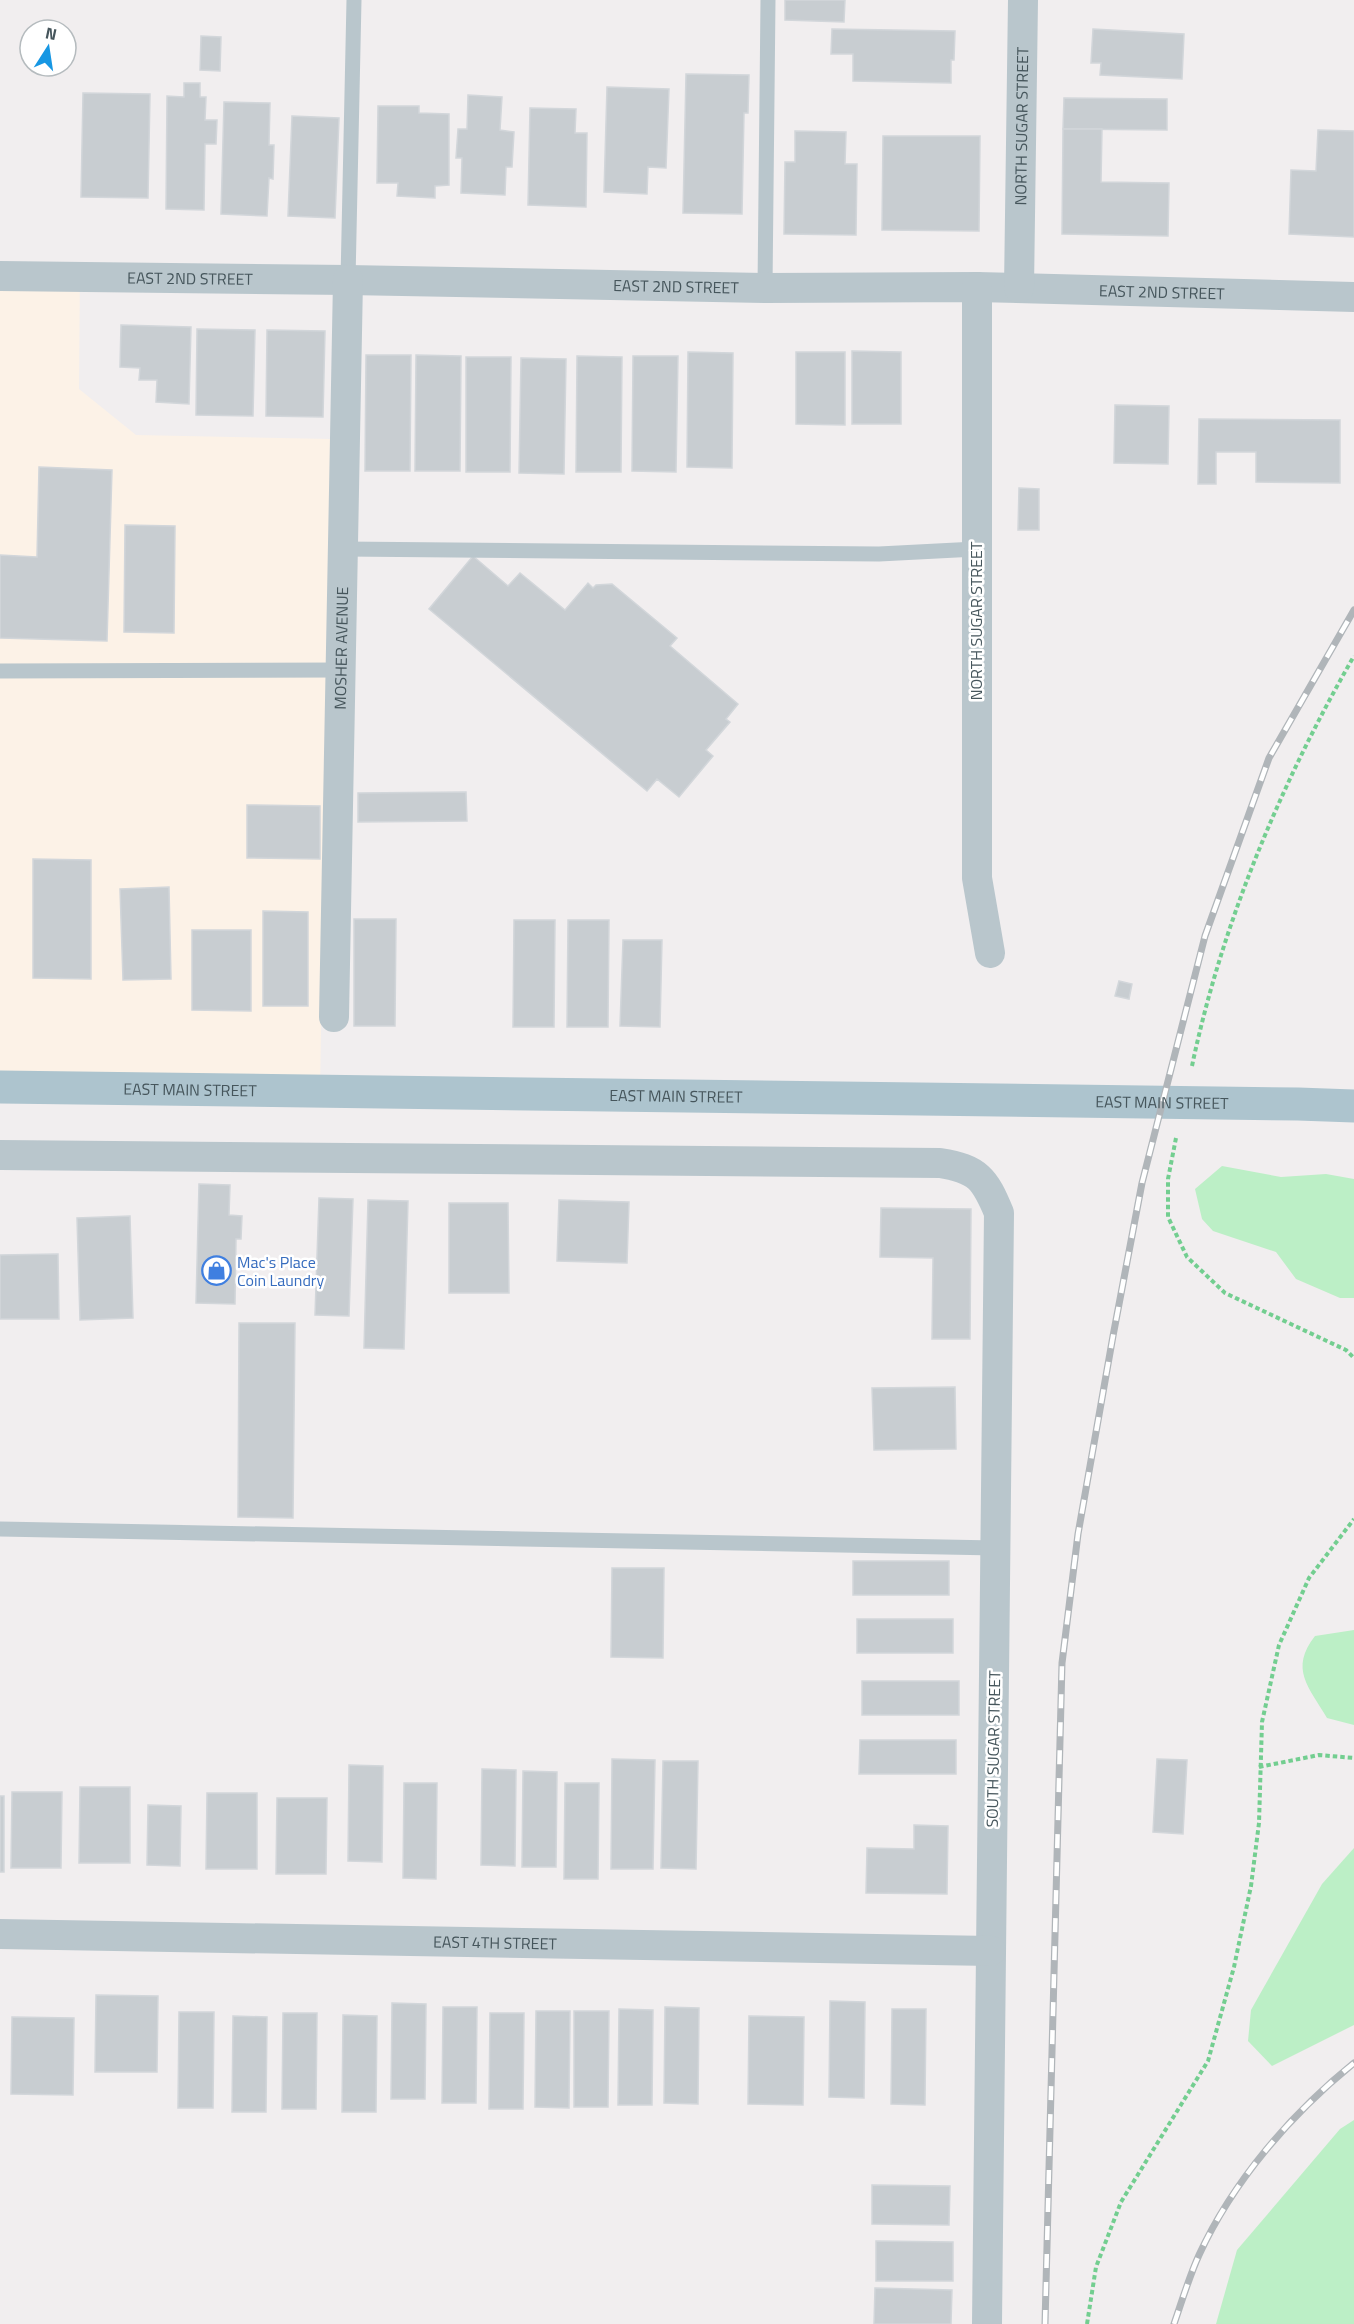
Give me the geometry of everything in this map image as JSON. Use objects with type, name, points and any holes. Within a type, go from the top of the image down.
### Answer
[{"type":"main road","name":"EAST MAIN STREET","points":[[0,1087],[1354,1106]]},
{"type":"street","name":"NORTH SUGAR STREET","points":[[1019,288],[1023,0]]},
{"type":"street","name":"EAST 2ND STREET","points":[[0,276],[765,288],[977,287],[1354,297]]},
{"type":"street","name":"MOSHER AVENUE","points":[[334,1017],[348,280]]},
{"type":"street","name":"NORTH SUGAR STREET","points":[[977,287],[977,878],[990,953]]},
{"type":"street","name":"SOUTH SUGAR STREET","points":[[0,1155],[940,1163],[963,1167],[981,1179],[991,1194],[999,1213],[987,2324]]},
{"type":"street","name":"EAST 4TH STREET","points":[[0,1934],[991,1950]]},
{"type":"lane","points":[[348,280],[354,0]]},
{"type":"lane","points":[[765,288],[768,0]]},
{"type":"lane","points":[[343,549],[879,554],[976,549]]},
{"type":"lane","points":[[0,671],[341,670]]},
{"type":"lane","points":[[0,1529],[996,1548]]},
{"type":"path","points":[[1191,1072],[1223,948],[1274,814],[1327,703],[1354,656]]},
{"type":"path","points":[[1177,1136],[1168,1179],[1168,1217],[1186,1257],[1225,1293],[1346,1350],[1354,1358]]},
{"type":"path","points":[[1087,2324],[1096,2267],[1121,2202],[1208,2061],[1234,1967],[1251,1886],[1259,1823],[1262,1722],[1279,1645],[1309,1578],[1354,1519]]},
{"type":"path","points":[[1260,1767],[1319,1755],[1354,1758]]},
{"type":"shaded area","points":[[0,265],[80,267],[79,389],[136,435],[331,439],[320,1091],[0,1087]]},
{"type":"green space","points":[[1222,1166],[1281,1177],[1326,1174],[1354,1179],[1354,1298],[1340,1298],[1296,1279],[1276,1252],[1213,1231],[1202,1219],[1195,1189]]},
{"type":"green space","points":[[1354,1630],[1354,1725],[1327,1718],[1304,1678],[1303,1658],[1315,1636]]},
{"type":"green space","points":[[1354,1848],[1354,2025],[1272,2066],[1248,2041],[1251,2010],[1322,1884]]},
{"type":"green space","points":[[1354,2120],[1354,2324],[1216,2324],[1237,2250],[1340,2129]]},
{"type":"building","points":[[785,0],[845,0],[844,22],[785,20]]},
{"type":"building","points":[[832,29],[955,31],[951,83],[853,81],[853,54],[831,54]]},
{"type":"building","points":[[1093,29],[1184,34],[1182,79],[1100,75],[1101,63],[1091,63]]},
{"type":"building","points":[[201,36],[221,37],[220,71],[200,70]]},
{"type":"building","points":[[686,74],[749,75],[748,113],[744,113],[742,214],[683,213]]},
{"type":"building","points":[[184,83],[200,83],[200,97],[206,97],[205,120],[217,120],[216,144],[205,144],[204,210],[166,209],[167,96],[184,97]]},
{"type":"building","points":[[607,87],[669,89],[666,168],[648,167],[647,194],[604,192]]},
{"type":"building","points":[[83,93],[150,94],[148,198],[81,197]]},
{"type":"building","points":[[468,95],[502,97],[500,130],[514,132],[512,167],[506,167],[505,195],[461,193],[462,158],[456,158],[458,129],[467,129]]},
{"type":"building","points":[[1064,98],[1167,99],[1167,130],[1063,129]]},
{"type":"building","points":[[224,102],[270,103],[269,145],[274,145],[273,179],[269,178],[267,216],[221,214]]},
{"type":"building","points":[[378,106],[419,106],[419,113],[449,114],[449,185],[435,186],[435,198],[397,196],[398,183],[377,183]]},
{"type":"building","points":[[530,108],[576,109],[575,133],[587,133],[586,207],[528,205]]},
{"type":"building","points":[[292,116],[339,118],[335,218],[288,216]]},
{"type":"building","points":[[1063,129],[1102,129],[1101,182],[1169,183],[1168,236],[1062,234]]},
{"type":"building","points":[[1318,130],[1354,131],[1354,237],[1289,234],[1291,170],[1316,171]]},
{"type":"building","points":[[795,131],[846,132],[845,164],[857,164],[856,235],[784,234],[785,162],[795,162]]},
{"type":"building","points":[[883,136],[980,136],[979,231],[882,230]]},
{"type":"building","points":[[121,325],[191,327],[189,404],[156,402],[157,380],[139,380],[140,368],[120,367]]},
{"type":"building","points":[[197,329],[255,330],[253,416],[196,415]]},
{"type":"building","points":[[267,330],[325,331],[323,417],[266,416]]},
{"type":"building","points":[[852,351],[901,352],[901,424],[852,424]]},
{"type":"building","points":[[688,352],[733,353],[732,468],[687,467]]},
{"type":"building","points":[[796,352],[845,352],[845,425],[796,424]]},
{"type":"building","points":[[366,355],[411,355],[410,471],[365,471]]},
{"type":"building","points":[[416,355],[461,356],[460,471],[415,471]]},
{"type":"building","points":[[577,356],[622,357],[621,472],[576,472]]},
{"type":"building","points":[[633,356],[678,356],[676,472],[632,471]]},
{"type":"building","points":[[466,357],[511,357],[510,472],[466,472]]},
{"type":"building","points":[[521,358],[566,359],[564,474],[519,473]]},
{"type":"building","points":[[1115,405],[1169,406],[1168,464],[1114,463]]},
{"type":"building","points":[[1199,419],[1340,420],[1340,483],[1256,482],[1256,452],[1216,452],[1216,484],[1198,484]]},
{"type":"building","points":[[39,467],[112,470],[107,641],[0,638],[0,555],[37,557]]},
{"type":"building","points":[[1019,488],[1039,489],[1039,530],[1018,530]]},
{"type":"building","points":[[125,525],[175,526],[174,633],[124,632]]},
{"type":"building","points":[[473,556],[508,586],[520,573],[565,610],[588,583],[593,588],[596,585],[612,584],[677,638],[670,646],[738,704],[726,719],[730,722],[706,750],[713,756],[679,797],[657,779],[647,791],[429,609]]},
{"type":"building","points":[[466,792],[467,821],[358,822],[358,793]]},
{"type":"building","points":[[247,805],[320,806],[320,859],[247,858]]},
{"type":"building","points":[[33,859],[91,860],[91,979],[33,978]]},
{"type":"building","points":[[169,887],[171,979],[123,980],[120,889]]},
{"type":"building","points":[[263,911],[308,912],[308,1006],[263,1006]]},
{"type":"building","points":[[354,919],[396,919],[395,1026],[354,1026]]},
{"type":"building","points":[[514,920],[555,920],[554,1027],[513,1027]]},
{"type":"building","points":[[568,920],[609,920],[608,1027],[567,1027]]},
{"type":"building","points":[[192,930],[251,930],[251,1011],[192,1010]]},
{"type":"building","points":[[623,940],[662,940],[660,1027],[620,1026]]},
{"type":"building","points":[[1119,981],[1132,984],[1129,999],[1115,996]]},
{"type":"building","name":"Mac's Place Coin Laundry","points":[[199,1184],[230,1185],[229,1215],[242,1216],[241,1239],[236,1239],[235,1304],[196,1303]]},
{"type":"building","points":[[319,1198],[353,1199],[349,1316],[315,1315]]},
{"type":"building","points":[[368,1200],[408,1201],[404,1349],[364,1348]]},
{"type":"building","points":[[559,1200],[629,1202],[627,1263],[557,1261]]},
{"type":"building","points":[[449,1203],[508,1203],[509,1293],[449,1293]]},
{"type":"building","points":[[881,1208],[971,1209],[970,1339],[932,1339],[933,1258],[880,1257]]},
{"type":"building","points":[[130,1216],[133,1318],[80,1320],[77,1218]]},
{"type":"building","points":[[58,1254],[59,1319],[0,1319],[0,1255]]},
{"type":"building","points":[[239,1323],[295,1323],[293,1518],[238,1517]]},
{"type":"building","points":[[955,1387],[956,1449],[874,1450],[872,1388]]},
{"type":"building","points":[[853,1561],[949,1561],[949,1595],[853,1595]]},
{"type":"building","points":[[612,1568],[664,1568],[663,1658],[611,1657]]},
{"type":"building","points":[[857,1619],[953,1619],[953,1653],[857,1653]]},
{"type":"building","points":[[862,1681],[959,1681],[959,1715],[862,1715]]},
{"type":"building","points":[[860,1740],[956,1740],[956,1774],[859,1774]]},
{"type":"building","points":[[612,1759],[655,1760],[653,1869],[611,1869]]},
{"type":"building","points":[[1157,1759],[1187,1760],[1183,1834],[1153,1832]]},
{"type":"building","points":[[663,1761],[698,1761],[696,1869],[661,1868]]},
{"type":"building","points":[[349,1765],[383,1766],[382,1862],[348,1861]]},
{"type":"building","points":[[482,1769],[516,1770],[515,1866],[481,1865]]},
{"type":"building","points":[[523,1771],[557,1772],[556,1867],[522,1867]]},
{"type":"building","points":[[404,1783],[437,1783],[436,1879],[403,1878]]},
{"type":"building","points":[[565,1783],[599,1783],[598,1879],[564,1879]]},
{"type":"building","points":[[80,1787],[130,1787],[130,1863],[79,1863]]},
{"type":"building","points":[[12,1792],[62,1792],[61,1868],[11,1868]]},
{"type":"building","points":[[207,1793],[257,1793],[257,1869],[206,1869]]},
{"type":"building","points":[[0,1796],[4,1796],[4,1872],[0,1872]]},
{"type":"building","points":[[277,1798],[327,1798],[326,1874],[276,1874]]},
{"type":"building","points":[[148,1805],[181,1806],[180,1866],[147,1865]]},
{"type":"building","points":[[914,1825],[948,1826],[947,1894],[866,1893],[867,1848],[914,1849]]},
{"type":"building","points":[[96,1995],[158,1996],[157,2072],[95,2072]]},
{"type":"building","points":[[830,2001],[865,2002],[864,2098],[829,2097]]},
{"type":"building","points":[[392,2003],[426,2004],[425,2099],[391,2099]]},
{"type":"building","points":[[443,2007],[477,2007],[476,2103],[442,2103]]},
{"type":"building","points":[[665,2007],[699,2008],[698,2104],[664,2103]]},
{"type":"building","points":[[619,2009],[653,2010],[652,2105],[618,2105]]},
{"type":"building","points":[[892,2009],[926,2009],[925,2105],[891,2104]]},
{"type":"building","points":[[536,2011],[570,2011],[569,2108],[535,2107]]},
{"type":"building","points":[[574,2011],[609,2011],[608,2107],[574,2107]]},
{"type":"building","points":[[179,2012],[214,2012],[213,2108],[178,2108]]},
{"type":"building","points":[[283,2013],[317,2013],[316,2109],[282,2109]]},
{"type":"building","points":[[490,2013],[524,2013],[523,2109],[489,2109]]},
{"type":"building","points":[[343,2015],[377,2016],[376,2112],[342,2112]]},
{"type":"building","points":[[233,2016],[267,2017],[266,2112],[232,2112]]},
{"type":"building","points":[[749,2016],[804,2017],[803,2105],[748,2104]]},
{"type":"building","points":[[12,2017],[74,2018],[73,2095],[11,2094]]},
{"type":"building","points":[[872,2185],[950,2186],[949,2225],[872,2224]]},
{"type":"building","points":[[876,2241],[953,2242],[953,2281],[876,2281]]},
{"type":"building","points":[[875,2288],[952,2290],[951,2324],[874,2324]]},
{"type":"railway","points":[[1045,2324],[1062,1663],[1078,1534],[1113,1336],[1142,1183],[1205,936],[1269,758],[1354,610]]},
{"type":"railway","points":[[1174,2324],[1199,2255],[1246,2175],[1308,2104],[1354,2063]]},
{"type":"place","name":"Mac's Place Coin Laundry","points":[[216,1271]]}]
